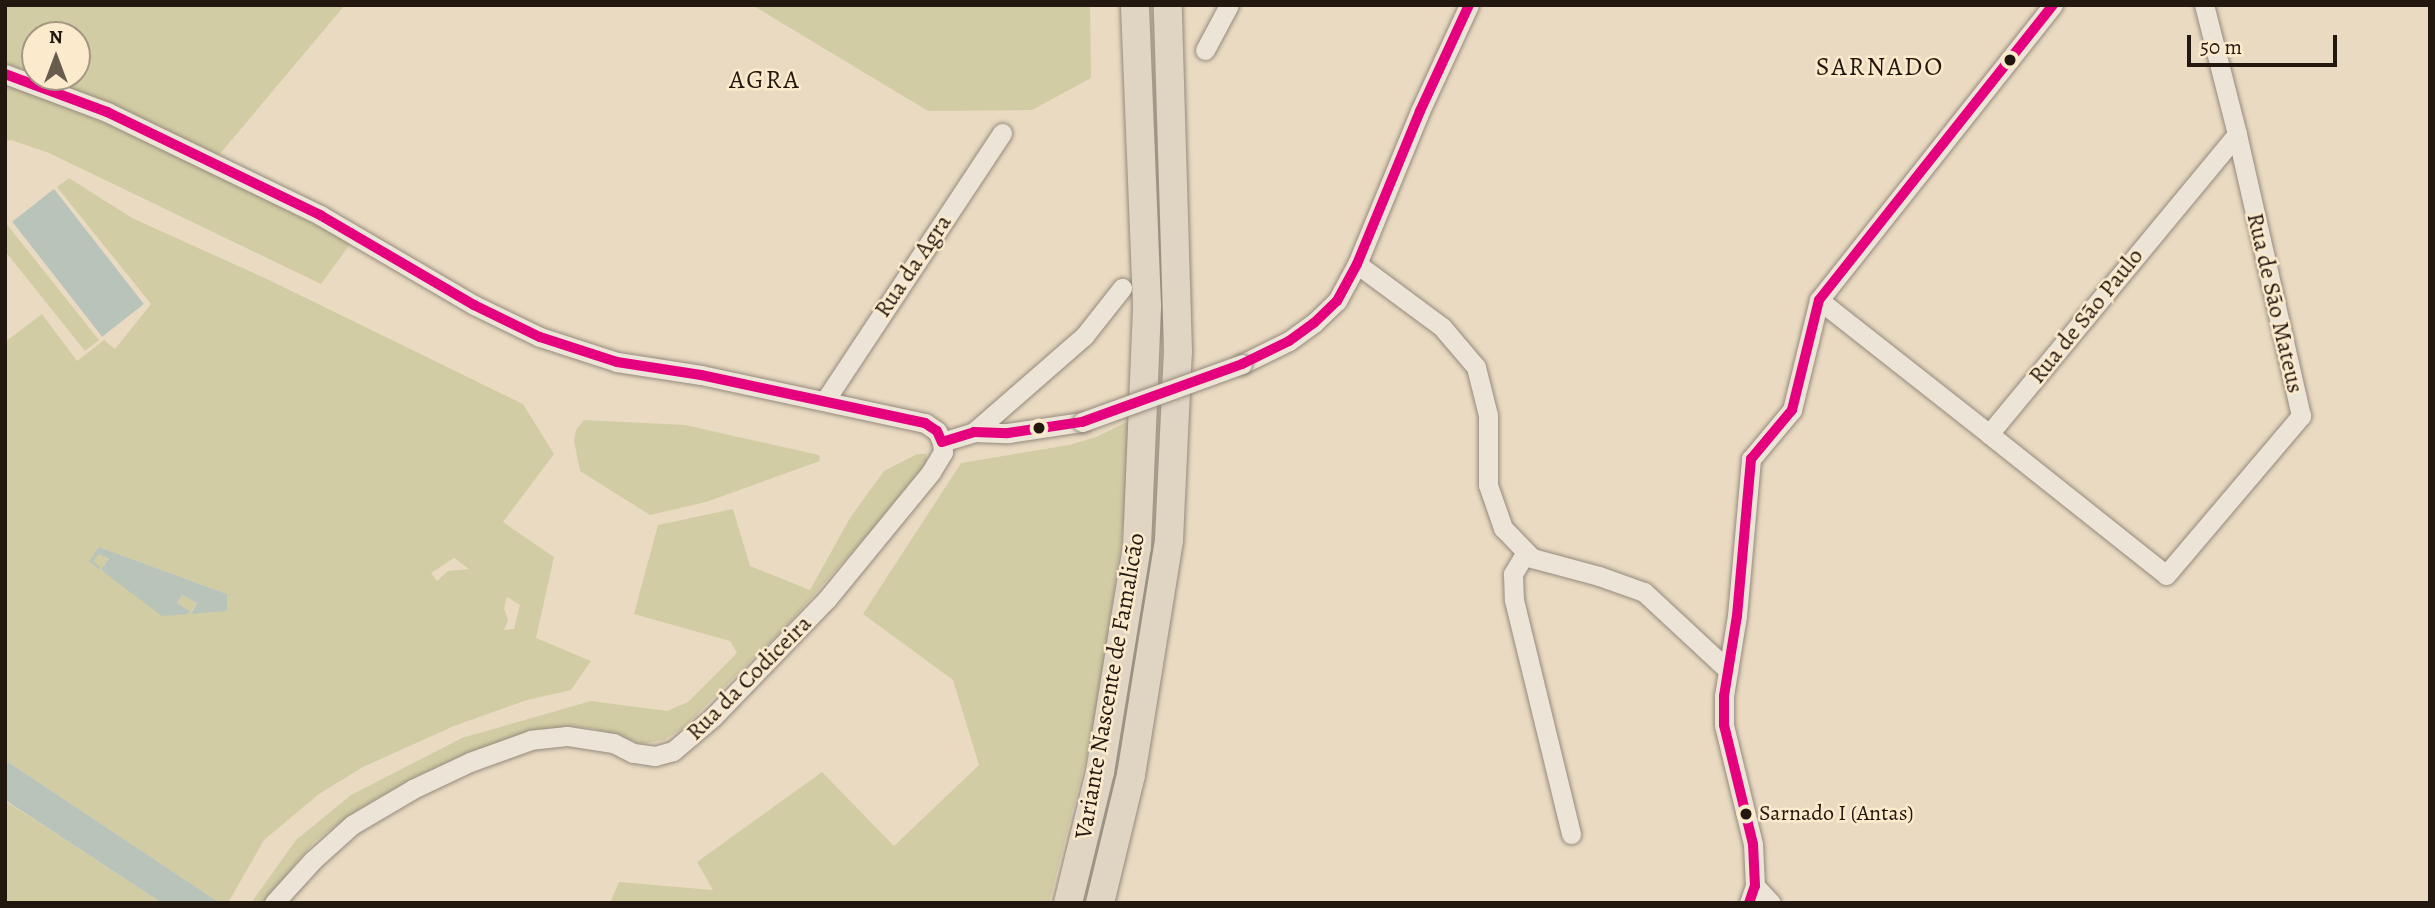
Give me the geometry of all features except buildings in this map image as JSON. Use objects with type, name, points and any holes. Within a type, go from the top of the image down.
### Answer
[{"type":"highway","name":"Variante Nascente de Famalicão","points":[[1068,903],[1100,772],[1136,547],[1147,305],[1135,5]]},
{"type":"highway","name":"Variante Nascente de Famalicão","points":[[1100,903],[1132,775],[1169,540],[1178,352],[1168,5]]},
{"type":"street","points":[[1205,50],[1228,5]]},
{"type":"street","points":[[5,74],[107,112],[308,209],[474,305],[540,337],[617,362],[701,375],[925,423],[937,431],[942,442],[974,432],[1018,432],[1082,422],[1242,363],[1289,341],[1314,323],[1337,301],[1357,264],[1420,111],[1469,5]]},
{"type":"street","points":[[1771,903],[1752,894],[1753,844],[1724,724],[1751,459],[1792,410],[1819,300],[2053,5]]},
{"type":"street","points":[[2204,5],[2237,134]]},
{"type":"street","name":"Rua da Agra","points":[[826,400],[1002,133]]},
{"type":"street","name":"Rua de São Paulo","points":[[1989,434],[2237,134]]},
{"type":"street","name":"Rua de São Mateus","points":[[1989,434],[2166,575],[2301,416],[2237,134]]},
{"type":"street","points":[[1357,264],[1442,327],[1476,366],[1488,415],[1488,485],[1503,528],[1531,558],[1599,576],[1644,592],[1728,670]]},
{"type":"street","points":[[974,432],[1085,335],[1122,288]]},
{"type":"street","points":[[1819,300],[1989,434]]},
{"type":"street","name":"Rua da Codiceira","points":[[274,903],[313,860],[352,825],[413,789],[471,762],[531,740],[567,736],[602,740],[633,753],[655,756],[673,751],[713,718],[835,590],[931,472],[943,453],[942,442]]},
{"type":"street","points":[[1526,552],[1513,574],[1514,600],[1571,834]]},
{"type":"shaded area","points":[[5,5],[345,5],[219,155],[77,91],[91,91],[91,21],[21,21],[21,69],[5,63]]},
{"type":"shaded area","points":[[752,5],[1090,5],[1091,78],[1032,110],[928,111]]},
{"type":"shaded area","points":[[5,83],[102,122],[207,170],[351,243],[321,284],[49,153],[11,140],[5,141]]},
{"type":"shaded area","points":[[69,178],[132,218],[269,280],[523,404],[554,454],[503,522],[554,557],[536,638],[591,661],[571,690],[527,700],[454,726],[363,767],[319,794],[264,840],[228,903],[220,903],[5,760],[5,342],[42,314],[77,361],[104,340],[115,349],[151,304],[57,187]],"holes":[[[99,547],[227,594],[227,611],[192,611],[197,603],[182,595],[177,603],[189,611],[101,571],[109,560],[99,553],[93,561]],[[454,558],[469,569],[448,571],[437,581],[431,573]],[[507,597],[520,605],[514,629],[504,630],[508,620],[504,608]]]},
{"type":"shaded area","points":[[54,189],[144,304],[102,337],[12,222]]},
{"type":"shaded area","points":[[5,222],[99,340],[85,351],[5,251]]},
{"type":"shaded area","points":[[584,420],[685,425],[819,455],[820,461],[706,502],[650,515],[580,471],[574,441],[576,430]]},
{"type":"shaded area","points":[[1131,420],[1129,485],[1097,714],[1049,903],[610,903],[619,882],[713,890],[697,862],[822,772],[894,846],[979,765],[953,680],[863,614],[961,463],[1069,445],[1096,437]]},
{"type":"shaded area","points":[[917,454],[926,454],[927,462],[876,525],[787,625],[683,728],[664,740],[642,744],[593,728],[569,727],[472,751],[413,778],[359,809],[315,841],[263,903],[251,903],[296,840],[351,795],[462,738],[591,701],[667,711],[688,702],[737,653],[730,641],[634,614],[658,525],[733,509],[750,566],[810,590],[850,518],[884,471]]},
{"type":"shaded area","points":[[99,547],[227,594],[227,611],[191,614],[197,603],[182,595],[177,603],[190,611],[188,614],[162,616],[101,570],[109,559],[99,554],[93,561],[99,569],[89,561]]},
{"type":"shaded area","points":[[5,760],[220,903],[162,903],[5,800]]},
{"type":"shaded area","points":[[5,801],[58,835],[162,903],[5,903]]},
{"type":"transit line","points":[[942,442],[974,432],[1008,433],[1082,422],[1242,364],[1289,341],[1314,323],[1337,301],[1357,264],[1420,111],[1469,5]]},
{"type":"transit line","points":[[1749,903],[1755,886],[1753,844],[1724,725],[1724,696],[1737,616],[1751,459],[1792,410],[1819,300],[2053,5]]},
{"type":"transit line","points":[[5,74],[107,112],[320,215],[474,305],[540,337],[617,362],[701,375],[925,423],[937,431],[942,442]]},
{"type":"place","name":"Sarnado I (Antas)","points":[[1746,814]]},
{"type":"district","name":"SARNADO","points":[[1880,67]]},
{"type":"district","name":"AGRA","points":[[765,80]]}]
